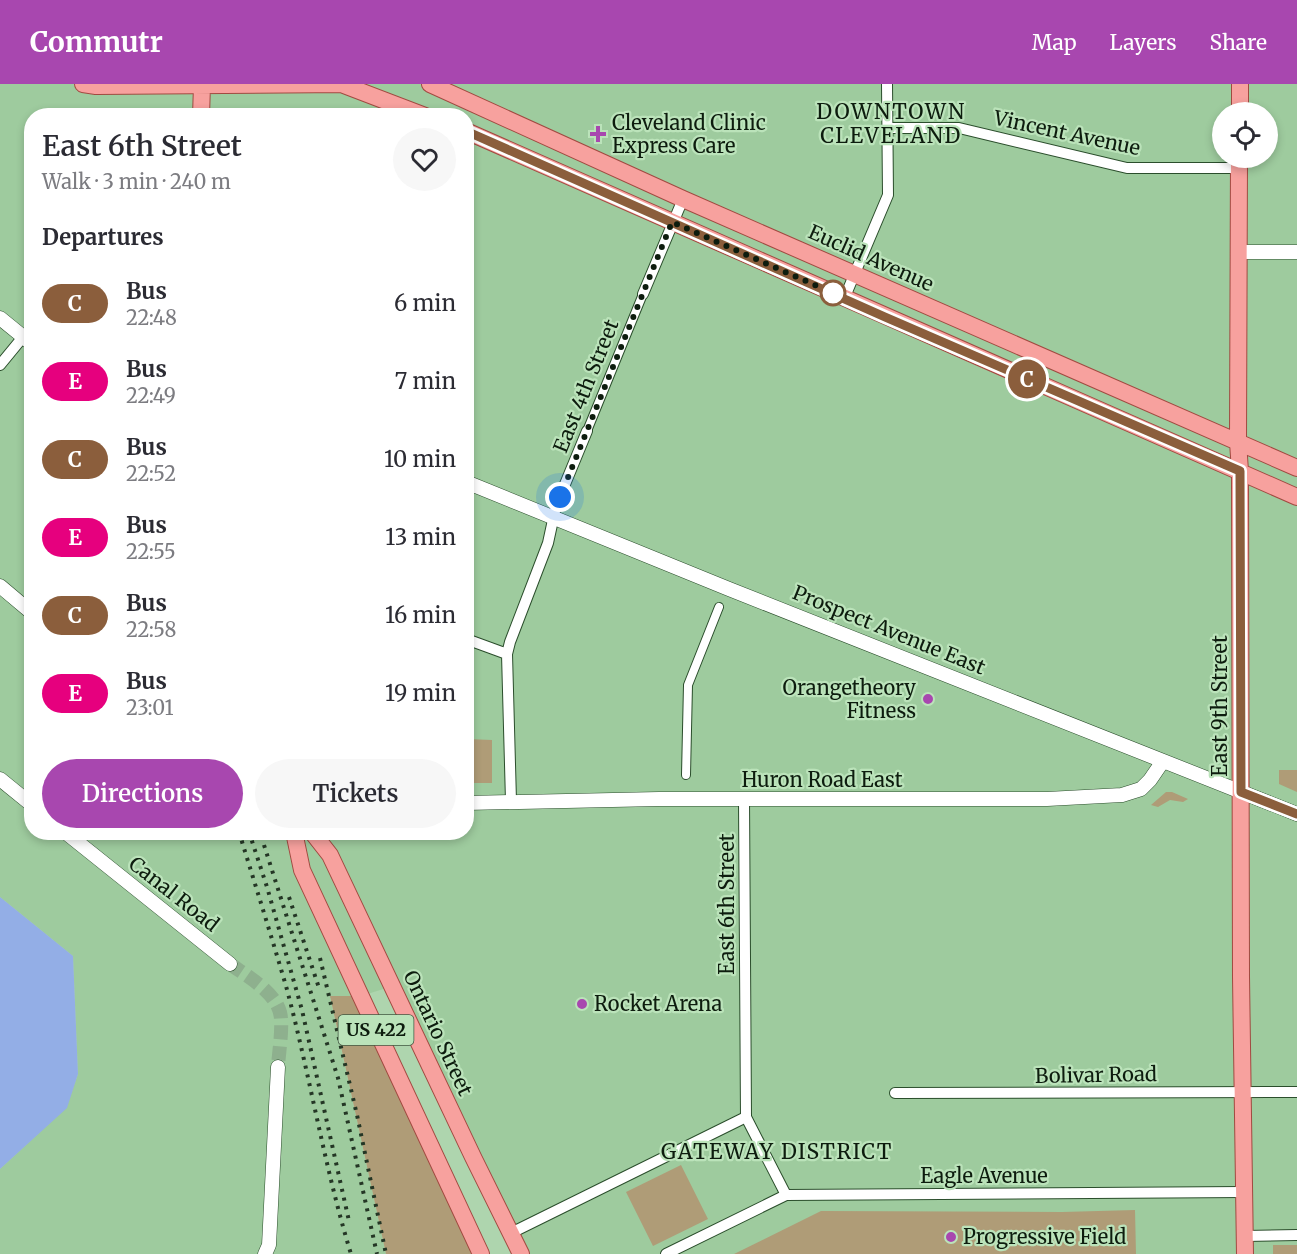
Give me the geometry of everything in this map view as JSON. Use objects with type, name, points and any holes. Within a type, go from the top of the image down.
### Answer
[{"type":"main road","points":[[83,84],[96,86],[345,84],[401,108]]},
{"type":"main road","name":"Euclid Avenue","points":[[430,84],[683,199],[1297,468]]},
{"type":"main road","points":[[1240,84],[1240,102]]},
{"type":"main road","points":[[201,108],[202,86]]},
{"type":"main road","points":[[474,135],[1297,497]]},
{"type":"main road","name":"East 9th Street","points":[[1239,168],[1238,442],[1245,1254]]},
{"type":"main road","name":"US 422","points":[[296,840],[302,870],[481,1254]]},
{"type":"main road","name":"Ontario Street","points":[[318,840],[330,855],[521,1254]]},
{"type":"street","points":[[844,298],[888,195],[887,84]]},
{"type":"street","name":"Vincent Avenue","points":[[888,128],[959,129],[1127,168],[1212,164]]},
{"type":"street","name":"East 4th Street","points":[[511,801],[507,654],[510,642],[549,543],[553,517],[683,199]]},
{"type":"street","points":[[1240,252],[1297,252]]},
{"type":"street","points":[[0,318],[24,338]]},
{"type":"street","points":[[0,365],[24,344]]},
{"type":"street","name":"Prospect Avenue East","points":[[474,485],[1297,814]]},
{"type":"street","points":[[0,586],[24,606]]},
{"type":"street","points":[[686,775],[688,684],[719,607]]},
{"type":"street","points":[[474,642],[507,654]]},
{"type":"street","name":"Huron Road East","points":[[474,802],[1047,799],[1122,795],[1141,789],[1150,780],[1162,761]]},
{"type":"street","points":[[0,779],[24,798]]},
{"type":"street","name":"East 6th Street","points":[[744,799],[746,1117],[786,1195]]},
{"type":"street","name":"Canal Road","points":[[75,840],[230,964]]},
{"type":"street","points":[[265,1254],[269,1245],[278,1066]]},
{"type":"street","name":"Bolivar Road","points":[[895,1093],[1297,1092]]},
{"type":"street","points":[[511,1233],[746,1117]]},
{"type":"street","name":"Eagle Avenue","points":[[666,1254],[786,1195],[1244,1192]]},
{"type":"street","points":[[1245,1236],[1297,1235]]},
{"type":"shaded area","points":[[0,84],[1297,84],[1297,1254],[521,1254],[393,986],[361,996],[330,998],[386,1254],[0,1254],[0,1169],[66,1108],[78,1074],[73,956],[0,897]]},
{"type":"shaded area","points":[[474,739],[492,740],[492,783],[474,783]]},
{"type":"shaded area","points":[[1279,770],[1297,770],[1297,792],[1279,784]]},
{"type":"shaded area","points":[[1166,792],[1172,792],[1188,799],[1183,802],[1170,800],[1158,807],[1151,805]]},
{"type":"shaded area","points":[[330,996],[361,996],[481,1254],[386,1254]]},
{"type":"shaded area","points":[[681,1165],[708,1219],[653,1246],[626,1192]]},
{"type":"shaded area","name":"Progressive Field","points":[[1135,1210],[1136,1254],[734,1254],[821,1211]]},
{"type":"shaded area","points":[[1273,1245],[1297,1245],[1297,1254],[1273,1254]]},
{"type":"water","points":[[0,897],[73,956],[78,1074],[67,1108],[0,1169]]},
{"type":"tunnel","points":[[230,964],[262,987],[279,1010],[281,1031],[278,1067]]},
{"type":"railway","points":[[241,840],[286,986],[341,1221],[351,1254]]},
{"type":"railway","points":[[252,840],[302,1010],[349,1221]]},
{"type":"railway","points":[[264,845],[338,1078],[377,1254]]},
{"type":"railway","points":[[289,897],[320,991]]},
{"type":"railway","points":[[320,958],[357,1115],[386,1254]]},
{"type":"bus line","name":"C","points":[[474,135],[1240,471],[1241,792],[1297,814]]},
{"type":"place","name":"Cleveland Clinic Express Care","points":[[598,134]]},
{"type":"place","name":"Orangetheory Fitness","points":[[928,699]]},
{"type":"place","name":"Rocket Arena","points":[[582,1004]]},
{"type":"place","name":"Progressive Field","points":[[951,1237]]},
{"type":"district","name":"DOWNTOWN CLEVELAND","points":[[891,124]]},
{"type":"district","name":"GATEWAY DISTRICT","points":[[777,1152]]},
{"type":"route","points":[[560,497],[672,222],[833,293]]}]
